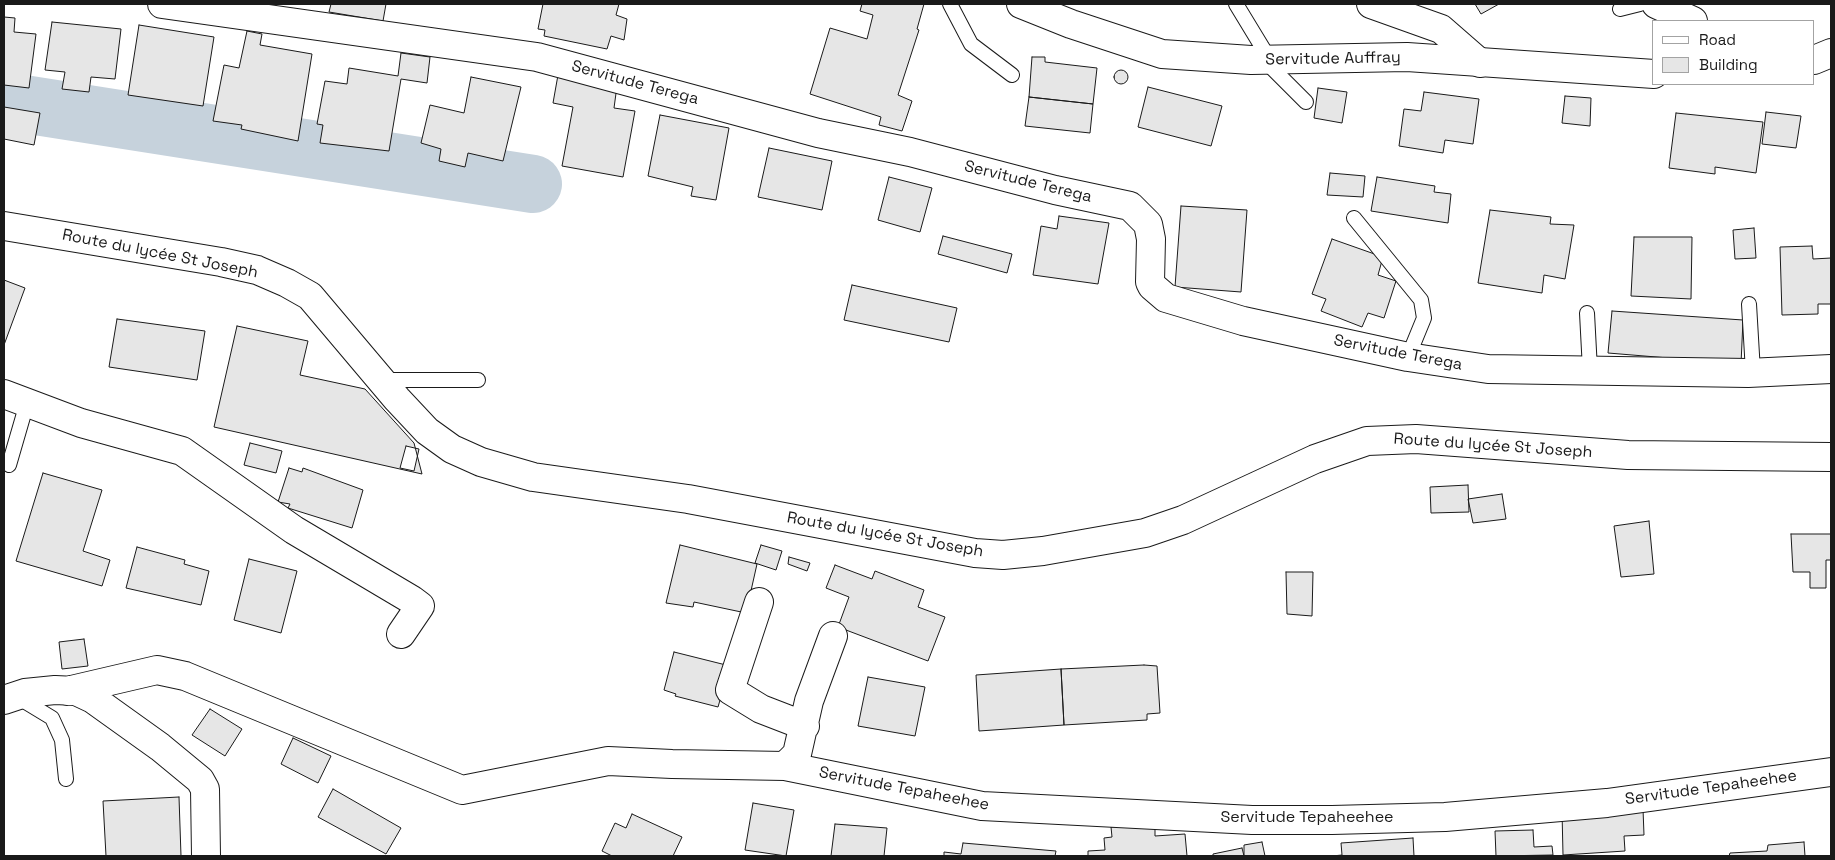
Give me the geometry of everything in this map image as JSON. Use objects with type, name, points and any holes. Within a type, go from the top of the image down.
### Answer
[{"type":"street","name":"Servitude Terega","points":[[162,4],[537,57],[818,133],[910,152],[1046,188],[1130,206],[1148,224],[1152,239],[1150,282],[1166,298],[1243,321],[1408,357],[1488,368],[1753,372],[1831,368]]},
{"type":"street","name":"Servitude Auffray","points":[[1022,4],[1072,24],[1162,54],[1267,60],[1388,57],[1652,74]]},
{"type":"street","points":[[1371,4],[1441,30],[1480,62]]},
{"type":"street","points":[[1656,4],[1691,20]]},
{"type":"street","points":[[1815,60],[1831,53]]},
{"type":"street","name":"Route du lycée St Joseph","points":[[4,226],[257,270],[310,296],[428,432],[452,449],[488,465],[533,477],[688,499],[974,553],[1003,555],[1087,545],[1150,531],[1183,520],[1315,459],[1367,441],[1416,439],[1628,455],[1831,457]]},
{"type":"street","points":[[16,399],[81,423],[182,451],[294,530],[420,606],[402,634]]},
{"type":"street","points":[[759,602],[730,690],[761,709],[805,726]]},
{"type":"street","points":[[785,766],[797,754],[805,726],[809,701],[833,636]]},
{"type":"street","name":"Servitude Tepaheehee","points":[[67,691],[156,670],[185,676],[462,790],[608,761],[785,766],[982,806],[1252,820],[1322,820],[1445,817],[1607,803],[1831,772]]},
{"type":"street","points":[[10,698],[55,690],[76,691],[93,699],[160,747],[200,780],[205,789],[207,798],[206,856]]},
{"type":"lane","points":[[950,4],[971,44],[1012,75]]},
{"type":"lane","points":[[1236,4],[1267,60],[1306,102]]},
{"type":"lane","points":[[1620,9],[1640,4]]},
{"type":"lane","points":[[1354,218],[1421,300],[1424,318],[1408,357]]},
{"type":"lane","points":[[1749,304],[1753,372]]},
{"type":"lane","points":[[1587,313],[1590,370]]},
{"type":"lane","points":[[381,380],[478,380]]},
{"type":"lane","points":[[10,465],[16,399]]},
{"type":"lane","points":[[10,698],[52,718],[62,740],[66,779]]},
{"type":"building","points":[[331,4],[386,4],[383,21],[329,12]]},
{"type":"building","points":[[543,4],[619,4],[616,15],[627,19],[624,40],[611,36],[607,49],[544,36],[545,30],[538,29]]},
{"type":"building","points":[[862,4],[924,4],[917,29],[919,30],[898,95],[912,101],[902,131],[879,125],[881,117],[810,94],[830,28],[867,39],[873,15],[860,11]]},
{"type":"building","points":[[1475,4],[1499,4],[1481,14]]},
{"type":"building","points":[[4,17],[15,18],[14,32],[36,34],[29,88],[4,85]]},
{"type":"building","points":[[52,22],[121,29],[115,79],[91,77],[89,92],[62,89],[65,72],[45,70]]},
{"type":"building","points":[[139,25],[214,37],[203,106],[128,95]]},
{"type":"building","points":[[247,31],[262,34],[260,45],[312,54],[298,141],[241,129],[242,125],[213,121],[224,65],[239,68]]},
{"type":"building","points":[[401,53],[430,57],[427,83],[401,79],[389,151],[320,143],[323,125],[317,124],[325,81],[347,84],[349,68],[398,76]]},
{"type":"building","points":[[1032,57],[1045,57],[1045,62],[1097,68],[1093,104],[1029,97]]},
{"type":"building","points":[[1121,70],[1126,72],[1128,77],[1126,82],[1121,84],[1116,82],[1114,77],[1116,72]]},
{"type":"building","points":[[558,75],[617,86],[614,108],[635,111],[623,177],[562,166],[573,107],[553,103]]},
{"type":"building","points":[[471,77],[521,87],[503,161],[468,153],[465,167],[439,161],[441,149],[421,143],[430,105],[464,113]]},
{"type":"building","points":[[1148,87],[1222,106],[1211,146],[1138,127]]},
{"type":"building","points":[[1318,88],[1347,92],[1342,123],[1314,118]]},
{"type":"building","points":[[1424,92],[1479,99],[1473,144],[1445,140],[1443,153],[1399,146],[1404,109],[1421,111]]},
{"type":"building","points":[[1565,96],[1591,98],[1590,126],[1562,123]]},
{"type":"building","points":[[1029,97],[1093,104],[1090,133],[1025,126]]},
{"type":"building","points":[[4,107],[40,113],[34,145],[4,139]]},
{"type":"building","points":[[1766,112],[1801,116],[1796,148],[1762,144]]},
{"type":"building","points":[[1676,113],[1763,122],[1756,173],[1715,167],[1715,174],[1669,168]]},
{"type":"building","points":[[660,115],[729,128],[716,200],[691,196],[693,187],[648,176]]},
{"type":"building","points":[[769,148],[832,161],[822,210],[758,197]]},
{"type":"building","points":[[1330,173],[1365,176],[1363,197],[1327,195]]},
{"type":"building","points":[[889,177],[932,188],[920,232],[878,220]]},
{"type":"building","points":[[1377,177],[1435,186],[1434,192],[1451,194],[1448,223],[1371,211]]},
{"type":"building","points":[[1181,206],[1247,210],[1241,292],[1175,287]]},
{"type":"building","points":[[1490,210],[1551,217],[1550,224],[1574,225],[1565,279],[1544,275],[1542,293],[1478,283]]},
{"type":"building","points":[[1059,216],[1109,223],[1098,284],[1033,275],[1041,226],[1057,229]]},
{"type":"building","points":[[1754,228],[1756,258],[1735,259],[1733,230]]},
{"type":"building","points":[[943,236],[1012,254],[1007,273],[938,254]]},
{"type":"building","points":[[1634,237],[1692,237],[1691,299],[1631,296]]},
{"type":"building","points":[[1332,239],[1383,257],[1378,275],[1396,281],[1384,318],[1368,313],[1362,327],[1321,311],[1326,299],[1312,294]]},
{"type":"building","points":[[1812,246],[1813,259],[1831,258],[1831,304],[1818,304],[1818,314],[1782,315],[1780,247]]},
{"type":"building","points":[[4,280],[25,288],[4,345]]},
{"type":"building","points":[[852,285],[957,308],[949,342],[844,320]]},
{"type":"building","points":[[1612,311],[1743,320],[1741,364],[1608,353]]},
{"type":"building","points":[[117,319],[205,331],[197,380],[109,367]]},
{"type":"building","points":[[237,326],[308,341],[300,375],[365,389],[414,443],[422,474],[214,427]]},
{"type":"building","points":[[250,443],[282,451],[276,473],[244,465]]},
{"type":"building","points":[[406,446],[419,449],[414,471],[400,468]]},
{"type":"building","points":[[289,468],[302,472],[303,468],[363,490],[352,528],[288,508],[290,504],[278,502]]},
{"type":"building","points":[[43,473],[102,490],[83,551],[110,560],[102,586],[16,561]]},
{"type":"building","points":[[1468,485],[1469,512],[1431,513],[1430,487]]},
{"type":"building","points":[[1502,494],[1506,519],[1473,523],[1468,499]]},
{"type":"building","points":[[1649,521],[1654,574],[1621,577],[1614,526]]},
{"type":"building","points":[[1791,534],[1831,534],[1831,560],[1826,560],[1826,588],[1810,588],[1810,572],[1793,572]]},
{"type":"building","points":[[680,545],[757,564],[746,613],[694,602],[693,607],[666,603]]},
{"type":"building","points":[[761,545],[782,551],[776,570],[755,563]]},
{"type":"building","points":[[137,547],[185,560],[184,564],[209,571],[201,605],[126,588]]},
{"type":"building","points":[[789,557],[810,563],[807,571],[788,564]]},
{"type":"building","points":[[249,559],[297,571],[281,633],[234,620]]},
{"type":"building","points":[[835,565],[872,579],[875,571],[924,590],[918,607],[945,617],[928,661],[838,627],[849,597],[826,588]]},
{"type":"building","points":[[1286,572],[1313,572],[1312,616],[1287,614]]},
{"type":"building","points":[[84,639],[88,666],[62,669],[59,642]]},
{"type":"building","points":[[674,652],[730,666],[718,707],[675,696],[676,694],[664,690]]},
{"type":"building","points":[[1157,666],[1160,713],[1147,714],[1147,720],[1064,725],[1061,669]]},
{"type":"building","points":[[1061,669],[1064,725],[979,731],[976,675]]},
{"type":"building","points":[[868,677],[925,687],[915,736],[858,726]]},
{"type":"building","points":[[210,709],[242,729],[225,756],[192,735]]},
{"type":"building","points":[[293,738],[331,756],[318,783],[281,764]]},
{"type":"building","points":[[333,789],[401,828],[386,854],[318,817]]},
{"type":"building","points":[[179,797],[181,856],[106,856],[103,801]]},
{"type":"building","points":[[753,803],[794,810],[786,856],[745,850]]},
{"type":"building","points":[[1643,809],[1644,835],[1624,836],[1625,851],[1563,855],[1562,811]]},
{"type":"building","points":[[632,814],[682,837],[673,856],[612,856],[602,851],[615,823],[626,828]]},
{"type":"building","points":[[835,824],[887,828],[884,856],[831,856]]},
{"type":"building","points":[[1155,824],[1155,836],[1185,834],[1187,856],[1088,856],[1088,851],[1105,850],[1104,838],[1112,837],[1111,827]]},
{"type":"building","points":[[1533,830],[1534,847],[1552,846],[1553,855],[1496,856],[1495,831]]},
{"type":"building","points":[[1413,838],[1414,856],[1332,856],[1342,855],[1341,843]]},
{"type":"building","points":[[1262,842],[1265,856],[1244,856],[1244,845]]},
{"type":"building","points":[[1804,842],[1805,856],[1729,856],[1730,853],[1767,851],[1768,845]]},
{"type":"building","points":[[963,843],[1056,851],[1055,856],[944,856],[944,852],[961,854]]},
{"type":"building","points":[[1242,848],[1244,856],[1213,856],[1213,854]]},
{"type":"waterway","points":[[4,101],[533,184]]}]
